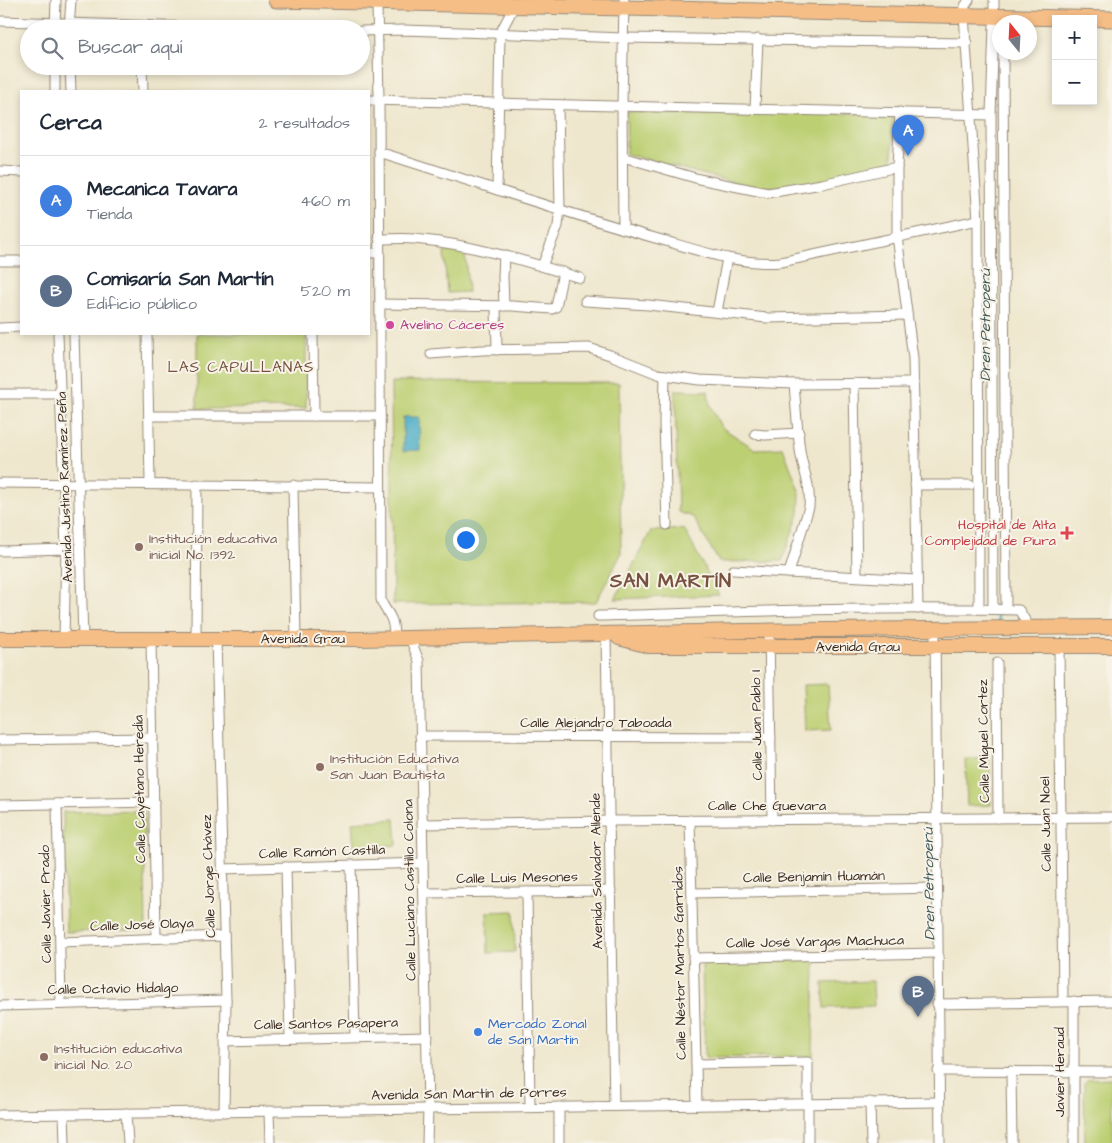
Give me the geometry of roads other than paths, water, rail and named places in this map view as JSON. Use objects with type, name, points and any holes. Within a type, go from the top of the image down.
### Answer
[{"type":"highway","points":[[276,0],[377,3],[516,2],[624,4],[757,12],[807,6],[992,17]]},
{"type":"highway","points":[[1037,19],[1112,19]]},
{"type":"main road","name":"Avenida Grau","points":[[0,639],[410,638],[769,630],[1112,627]]},
{"type":"main road","name":"Avenida Grau","points":[[606,635],[649,646],[769,648],[1112,646]]},
{"type":"street","points":[[55,20],[56,0]]},
{"type":"street","points":[[69,20],[71,0]]},
{"type":"street","points":[[969,0],[965,6],[964,15],[978,220],[979,609]]},
{"type":"street","points":[[497,190],[500,33],[516,2]]},
{"type":"street","points":[[377,3],[379,31],[381,599],[392,621],[394,638]]},
{"type":"street","points":[[623,229],[622,107],[624,4]]},
{"type":"street","points":[[0,21],[20,23]]},
{"type":"street","points":[[370,31],[500,33],[624,38],[967,43]]},
{"type":"street","points":[[755,109],[758,39]]},
{"type":"street","points":[[993,60],[991,115],[993,609]]},
{"type":"street","points":[[1003,60],[1006,609]]},
{"type":"street","points":[[55,75],[55,90]]},
{"type":"street","points":[[70,75],[70,90]]},
{"type":"street","points":[[142,75],[143,90]]},
{"type":"street","points":[[370,100],[991,115]]},
{"type":"street","points":[[542,266],[558,226],[560,209],[558,105]]},
{"type":"street","points":[[900,112],[897,166],[897,236],[913,358],[918,609]]},
{"type":"street","points":[[379,152],[623,229],[726,258],[781,262],[978,220]]},
{"type":"street","points":[[623,157],[699,179],[768,193],[822,184],[897,166]]},
{"type":"street","points":[[0,171],[20,172]]},
{"type":"street","points":[[380,239],[432,241],[504,255],[580,278]]},
{"type":"street","points":[[370,254],[380,253]]},
{"type":"street","points":[[497,350],[504,255]]},
{"type":"street","points":[[717,312],[726,258]]},
{"type":"street","points":[[0,261],[20,261]]},
{"type":"street","points":[[380,304],[552,309],[556,306],[563,272]]},
{"type":"street","points":[[585,301],[767,318],[907,315]]},
{"type":"street","points":[[0,328],[20,327]]},
{"type":"street","name":"Avenida Justino Ramírez Peña","points":[[58,335],[66,549],[64,638]]},
{"type":"street","name":"Avenida Justino Ramírez Peña","points":[[74,335],[83,639]]},
{"type":"street","points":[[147,335],[150,483]]},
{"type":"street","points":[[313,335],[314,416]]},
{"type":"street","points":[[431,354],[589,348],[658,374],[700,380],[794,384],[914,384]]},
{"type":"street","points":[[665,375],[664,422],[667,525]]},
{"type":"street","points":[[854,383],[857,576]]},
{"type":"street","points":[[789,573],[809,507],[809,486],[800,452],[794,384]]},
{"type":"street","points":[[0,394],[60,394]]},
{"type":"street","points":[[149,416],[380,416]]},
{"type":"street","points":[[755,434],[798,433]]},
{"type":"street","points":[[0,483],[150,483],[380,487]]},
{"type":"street","points":[[196,639],[197,484]]},
{"type":"street","points":[[915,485],[970,484]]},
{"type":"street","points":[[293,486],[296,639]]},
{"type":"street","points":[[0,551],[66,549]]},
{"type":"street","points":[[733,570],[917,580]]},
{"type":"street","points":[[598,616],[918,609],[1006,609],[1019,610],[1030,628]]},
{"type":"street","points":[[935,629],[937,1004],[940,1143]]},
{"type":"street","name":"Calle Juan Pablo I","points":[[769,630],[772,820]]},
{"type":"street","name":"Avenida Salvador Allende","points":[[606,635],[614,1106]]},
{"type":"street","name":"Calle Luciano Castillo Colona","points":[[410,638],[418,661],[427,1036],[427,1143]]},
{"type":"street","name":"Calle Cayetano Heredia","points":[[151,639],[156,938]]},
{"type":"street","name":"Calle Jorge Chávez","points":[[216,639],[226,1000],[224,1112]]},
{"type":"street","name":"Calle Juan Noel","points":[[1059,646],[1063,1001]]},
{"type":"street","name":"Calle Miguel Cortez","points":[[997,663],[998,818]]},
{"type":"street","name":"Calle Alejandro Taboada","points":[[420,736],[771,736]]},
{"type":"street","points":[[0,740],[153,738]]},
{"type":"street","points":[[0,805],[154,802]]},
{"type":"street","name":"Calle Javier Prado","points":[[57,804],[61,1004]]},
{"type":"street","name":"Calle Che Guevara","points":[[422,824],[1112,816]]},
{"type":"street","name":"Calle Néstor Martos Garridos","points":[[690,820],[696,1105]]},
{"type":"street","name":"Calle Ramón Castilla","points":[[222,869],[423,863]]},
{"type":"street","points":[[351,865],[355,1038]]},
{"type":"street","points":[[286,867],[290,1039]]},
{"type":"street","name":"Calle Benjamín Huamán","points":[[692,893],[937,888]]},
{"type":"street","name":"Calle Luis Mesones","points":[[424,893],[611,891]]},
{"type":"street","points":[[527,892],[530,1107]]},
{"type":"street","name":"Calle José Olaya","points":[[61,942],[224,936]]},
{"type":"street","name":"Calle José Vargas Machuca","points":[[693,958],[937,953]]},
{"type":"street","name":"Calle Octavio Hidalgo","points":[[0,1006],[226,1000]]},
{"type":"street","name":"Javier Heraud","points":[[1074,1001],[1074,1143]]},
{"type":"street","points":[[937,1004],[1112,1001]]},
{"type":"street","name":"Calle Santos Pasapera","points":[[225,1041],[427,1036]]},
{"type":"street","points":[[696,1064],[808,1062],[808,1143]]},
{"type":"street","points":[[938,1071],[1112,1072]]},
{"type":"street","points":[[1011,1071],[1012,1143]]},
{"type":"street","points":[[870,1102],[871,1143]]},
{"type":"street","name":"Avenida San Martín de Porres","points":[[0,1115],[939,1102]]},
{"type":"street","points":[[559,1107],[559,1143]]},
{"type":"street","points":[[270,1111],[270,1143]]},
{"type":"street","points":[[126,1113],[128,1143]]},
{"type":"street","points":[[64,1114],[65,1143]]},
{"type":"water","points":[[403,417],[419,417],[420,450],[403,451]]},
{"type":"waterway","name":"Dren Petroperú","points":[[997,613],[998,623]]},
{"type":"place","name":"Mecanica Tavara","points":[[908,156]]},
{"type":"place","name":"Avelino Cáceres","points":[[390,325]]},
{"type":"place","name":"Hospital de Alta Complejidad de Piura","points":[[1067,533]]},
{"type":"place","name":"Institución educativa inicial No. 1392","points":[[139,547]]},
{"type":"place","name":"Institución Educativa San Juan Bautista","points":[[320,767]]},
{"type":"place","name":"Comisaría San Martín","points":[[918,1017]]},
{"type":"place","name":"Mercado Zonal de San Martín","points":[[478,1032]]},
{"type":"place","name":"Institución educativa inicial No. 20","points":[[44,1057]]},
{"type":"district","name":"LAS CAPULLANAS","points":[[241,367]]},
{"type":"district","name":"SAN MARTÍN","points":[[671,581]]}]
